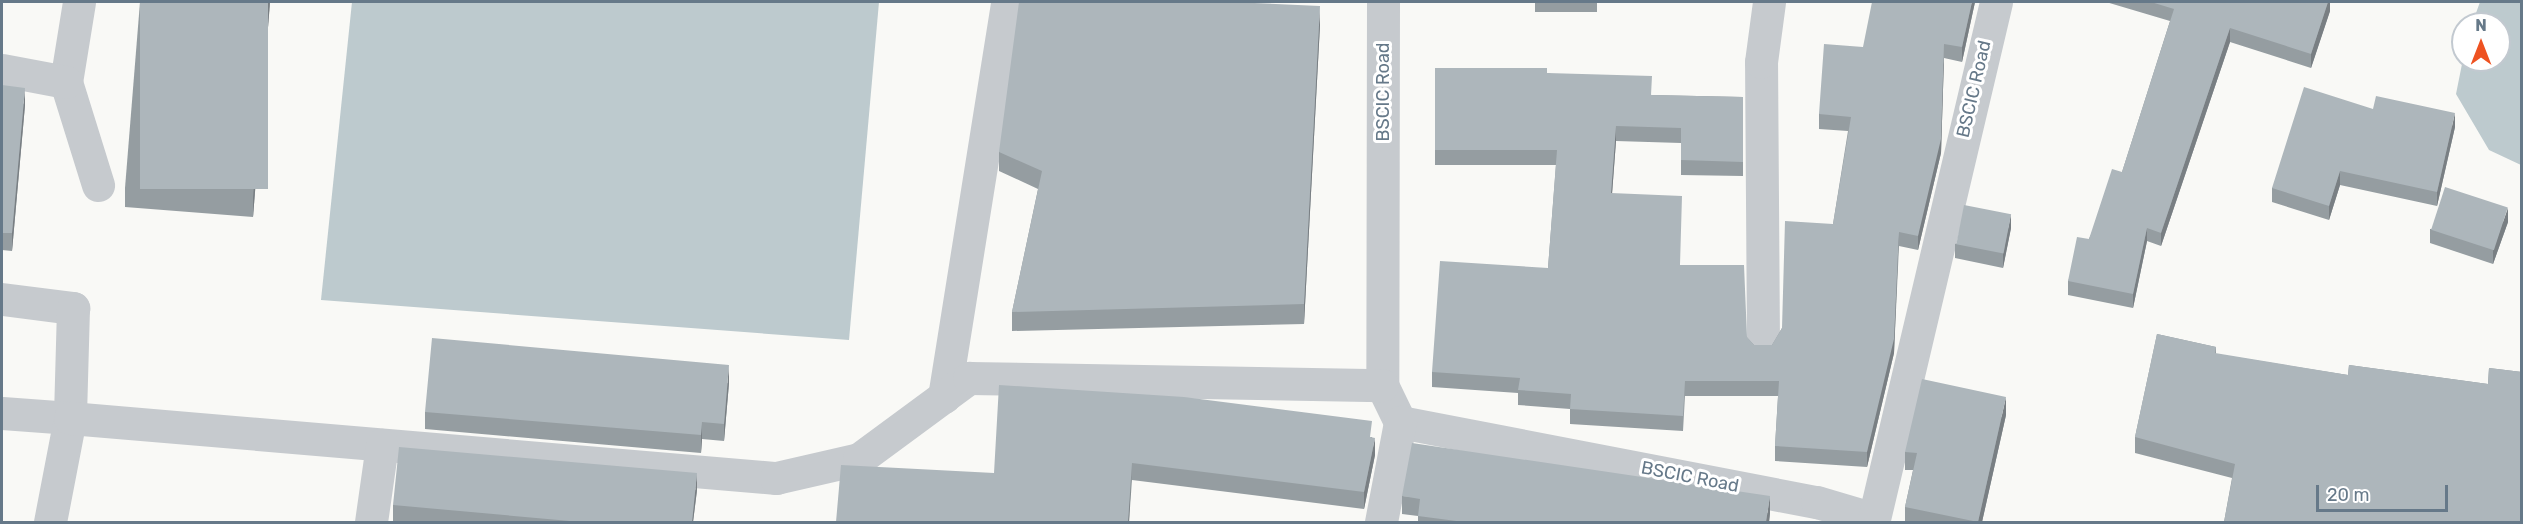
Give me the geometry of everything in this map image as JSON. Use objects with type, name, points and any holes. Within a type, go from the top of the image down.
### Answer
[{"type":"street","points":[[79,2],[66,82],[98,185]]},
{"type":"street","points":[[944,397],[1007,2]]},
{"type":"street","name":"BSCIC Road","points":[[1383,2],[1382,385],[1400,422],[1817,502],[1874,519],[1996,2]]},
{"type":"street","points":[[1763,343],[1761,62],[1769,2]]},
{"type":"street","points":[[2,70],[66,82]]},
{"type":"street","points":[[2,298],[73,308],[70,418],[50,522]]},
{"type":"street","points":[[2,413],[776,478],[859,459],[969,378],[1382,385]]},
{"type":"street","points":[[1381,522],[1400,422]]},
{"type":"street","points":[[371,522],[382,446]]},
{"type":"shaded area","points":[[352,2],[879,2],[849,340],[321,300]]},
{"type":"shaded area","points":[[2480,2],[2521,2],[2521,165],[2489,150],[2456,94],[2460,72],[2511,72],[2511,12],[2476,12]]},
{"type":"building","points":[[140,2],[268,2],[268,189],[140,189]]},
{"type":"building","points":[[1019,2],[1231,2],[1320,6],[1304,304],[1012,312],[1042,171],[999,152]]},
{"type":"building","points":[[1872,2],[1972,2],[1962,47],[1944,44],[1941,139],[1918,236],[1899,232],[1894,339],[1867,452],[1775,446],[1779,381],[1685,381],[1683,416],[1570,409],[1571,394],[1518,390],[1520,378],[1432,372],[1440,261],[1548,268],[1557,150],[1435,150],[1435,68],[1547,68],[1547,73],[1652,76],[1651,95],[1743,97],[1743,162],[1681,160],[1681,128],[1616,126],[1611,193],[1682,196],[1680,265],[1744,265],[1747,337],[1754,345],[1772,345],[1782,328],[1785,221],[1833,224],[1851,117],[1819,114],[1824,44],[1863,47]]},
{"type":"building","points":[[2151,2],[2328,2],[2311,54],[2230,28],[2161,233],[2147,228],[2133,294],[2068,281],[2077,237],[2089,239],[2112,169],[2122,172],[2174,9]]},
{"type":"building","points":[[2,85],[25,88],[12,233],[2,233]]},
{"type":"building","points":[[2304,87],[2373,109],[2376,96],[2455,113],[2437,192],[2340,171],[2329,206],[2272,188]]},
{"type":"building","points":[[2445,187],[2508,207],[2494,250],[2431,230]]},
{"type":"building","points":[[1964,205],[2011,214],[2003,253],[1956,244]]},
{"type":"building","points":[[2157,334],[2216,347],[2215,353],[2348,375],[2349,365],[2488,384],[2489,368],[2522,372],[2522,522],[2224,522],[2235,464],[2135,437]]},
{"type":"building","points":[[432,338],[729,365],[724,424],[702,422],[701,435],[425,412]]},
{"type":"building","points":[[1922,379],[2006,397],[1978,522],[1905,507],[1917,453],[1905,452]]},
{"type":"building","points":[[999,385],[1184,397],[1372,421],[1370,437],[1375,438],[1364,492],[1132,463],[1128,522],[836,522],[841,465],[994,473]]},
{"type":"building","points":[[1412,443],[1770,496],[1766,522],[1464,522],[1418,516],[1420,499],[1402,496]]},
{"type":"building","points":[[399,447],[697,473],[692,522],[581,522],[393,505]]}]
